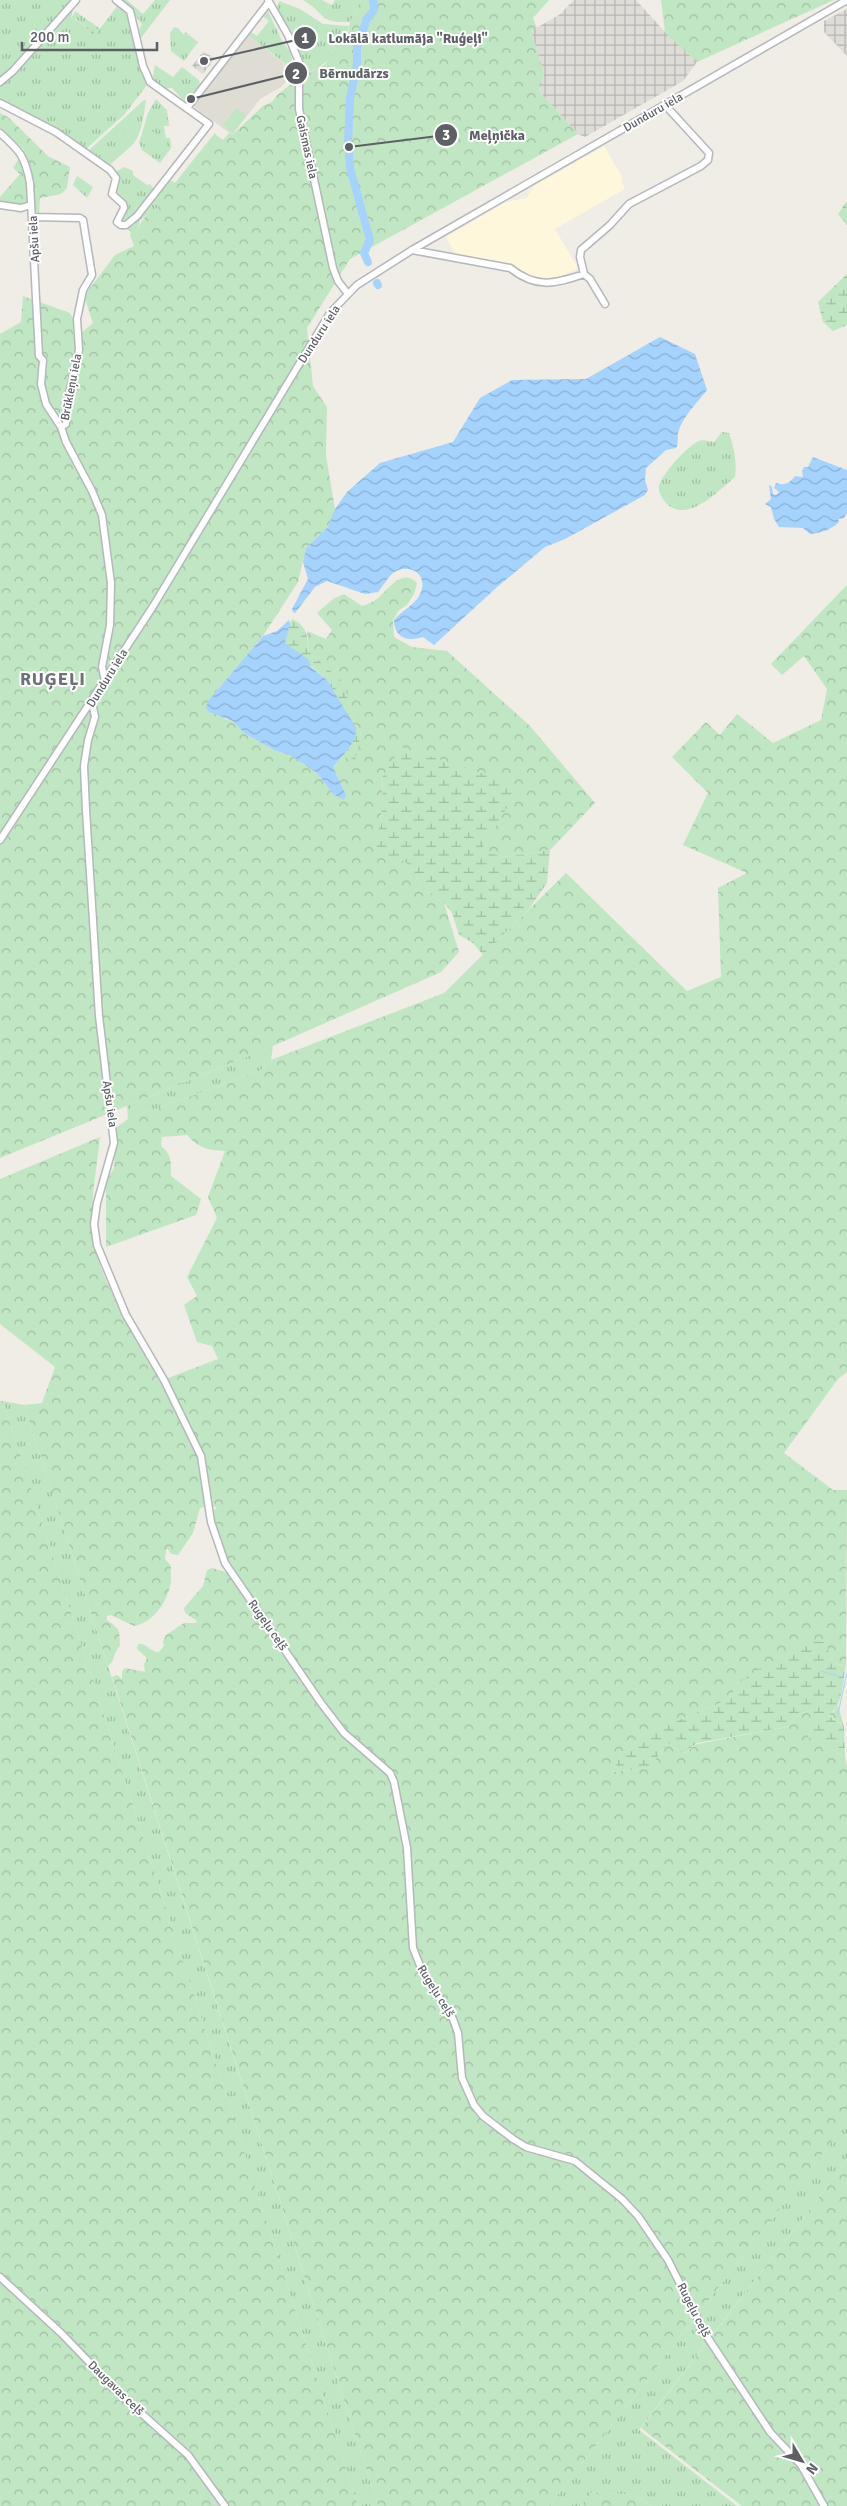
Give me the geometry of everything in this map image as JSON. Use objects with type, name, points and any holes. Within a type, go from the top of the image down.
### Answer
[{"type":"street","points":[[0,82],[13,71],[76,0]]},
{"type":"street","points":[[0,103],[56,132],[114,175],[116,182],[112,194],[124,204],[117,222],[121,226],[126,225],[137,216],[210,124],[150,82],[143,66],[130,11],[116,0]]},
{"type":"street","name":"Dunduru iela","points":[[0,840],[92,702],[227,486],[321,326],[348,294],[412,250],[846,0]]},
{"type":"street","name":"Gaismas iela","points":[[187,108],[268,1],[288,36],[299,62],[299,109],[333,268],[338,281],[348,294]]},
{"type":"street","points":[[605,304],[590,279],[584,274],[580,258],[581,250],[610,225],[623,209],[701,166],[708,160],[709,153],[665,105]]},
{"type":"street","name":"Apšu iela","points":[[0,133],[21,152],[26,162],[33,217],[39,356],[43,360],[41,384],[44,397],[53,416],[61,427],[66,442],[98,503],[105,530],[112,604],[102,667],[105,681]]},
{"type":"street","points":[[0,204],[21,208],[32,205]]},
{"type":"street","name":"Brūkleņu iela","points":[[33,217],[80,218],[83,220],[92,275],[84,290],[77,319],[79,350],[69,394],[66,424],[61,427]]},
{"type":"street","points":[[412,250],[510,268],[521,277],[543,283],[556,283],[584,274]]},
{"type":"street","name":"Apšu iela","points":[[92,702],[95,717],[85,750],[84,766],[86,810],[99,1016],[114,1143],[97,1203],[96,1238],[100,1255],[126,1315],[184,1416],[201,1456],[206,1480]]},
{"type":"street","name":"Rugeļu ceļš","points":[[206,1480],[215,1539],[233,1577],[250,1598],[321,1703],[344,1732],[381,1763],[390,1773],[394,1782],[407,1848],[413,1948],[421,1968],[453,2019],[458,2033],[462,2078],[474,2105],[494,2127],[520,2143],[575,2161],[622,2199],[638,2216],[668,2260],[706,2335],[765,2424],[801,2465],[824,2506]]},
{"type":"street","name":"Daugavas ceļš","points":[[0,2277],[61,2334],[122,2396],[188,2454],[225,2506]]},
{"type":"shaded area","points":[[574,0],[636,0],[665,32],[697,62],[683,81],[585,137],[578,134],[539,91],[544,74],[531,31],[559,15]]},
{"type":"shaded area","points":[[847,9],[847,56],[824,32],[824,21]]},
{"type":"shaded area","points":[[248,35],[295,72],[281,87],[260,99],[232,135],[193,106]]},
{"type":"shaded area","points":[[203,52],[215,58],[203,74],[192,66]]},
{"type":"shaded area","points":[[604,146],[623,178],[621,181],[625,189],[555,229],[578,268],[553,281],[520,275],[515,264],[455,254],[446,237],[506,202],[527,198],[534,186]]},
{"type":"green space","points":[[0,0],[69,0],[74,6],[71,18],[95,35],[118,5],[128,16],[131,22],[135,48],[147,85],[124,115],[87,148],[81,148],[0,101]]},
{"type":"green space","points":[[122,0],[127,0],[143,14],[155,0],[170,0],[141,38],[139,30],[142,24]]},
{"type":"green space","points":[[303,0],[322,0],[332,5],[335,0],[361,0],[350,22],[339,22],[323,17]]},
{"type":"green space","points":[[361,0],[549,0],[533,18],[537,28],[531,31],[544,74],[539,91],[578,134],[350,259],[307,328],[313,386],[327,407],[326,456],[335,509],[333,519],[328,527],[306,548],[298,582],[263,636],[209,700],[225,719],[233,721],[244,733],[276,751],[290,755],[317,773],[333,794],[344,800],[346,795],[333,767],[347,757],[361,734],[353,717],[343,682],[309,652],[307,631],[326,639],[332,630],[317,613],[333,599],[344,594],[362,606],[375,600],[396,582],[406,577],[417,583],[414,594],[407,605],[399,610],[393,620],[394,637],[412,647],[447,651],[530,726],[595,803],[550,850],[504,857],[486,852],[482,847],[511,801],[383,776],[381,826],[392,863],[403,860],[413,869],[423,890],[444,903],[459,952],[441,972],[273,1046],[0,1158],[0,334],[21,322],[23,296],[70,313],[81,333],[93,323],[84,296],[115,255],[134,246],[141,223],[147,215],[159,207],[152,201],[169,179],[175,183],[190,164],[213,148],[225,148],[216,135],[223,140],[229,133],[232,135],[263,106],[272,102],[276,96],[300,77],[324,65],[347,39],[350,22]]},
{"type":"green space","points":[[661,0],[834,0],[697,62],[665,32]]},
{"type":"green space","points":[[279,1],[300,9],[323,24],[349,26],[343,43],[338,50],[326,62],[304,75],[297,49],[277,7]]},
{"type":"green space","points":[[76,11],[79,14],[75,19],[88,28],[92,23],[100,29],[95,36],[71,18]]},
{"type":"green space","points":[[268,11],[283,43],[290,51],[295,71],[248,35],[251,32],[257,36],[269,21],[263,16]]},
{"type":"green space","points":[[79,14],[92,23],[88,28],[75,18]]},
{"type":"green space","points":[[174,27],[178,28],[184,35],[185,32],[198,42],[184,61],[171,51],[170,33]]},
{"type":"green space","points":[[155,65],[173,77],[182,67],[199,80],[200,85],[185,102],[172,88],[165,88],[152,81]]},
{"type":"green space","points":[[156,99],[167,110],[169,126],[164,126],[166,138],[170,138],[171,148],[160,163],[142,150],[139,143],[148,113]]},
{"type":"green space","points":[[146,100],[138,137],[126,151],[107,166],[88,151]]},
{"type":"green space","points":[[237,108],[246,116],[233,133],[223,125]]},
{"type":"green space","points":[[0,113],[8,117],[48,156],[70,167],[67,188],[61,194],[40,198],[39,215],[28,201],[22,207],[0,201],[0,197],[20,174],[13,168],[24,150],[0,128]]},
{"type":"green space","points":[[132,116],[138,120],[138,123],[127,137],[121,131]]},
{"type":"green space","points":[[149,129],[155,133],[146,145],[140,142]]},
{"type":"green space","points":[[215,133],[225,148],[190,164]]},
{"type":"green space","points":[[124,167],[133,171],[133,175],[147,185],[150,184],[155,191],[125,223],[118,221],[125,212],[114,193],[119,180],[116,172]]},
{"type":"green space","points":[[77,176],[93,187],[87,198],[73,185]]},
{"type":"green space","points":[[152,201],[159,207],[140,220],[134,246],[130,235],[131,232],[126,228]]},
{"type":"green space","points":[[847,201],[847,225],[838,214]]},
{"type":"green space","points":[[847,274],[847,325],[833,331],[823,322],[818,302]]},
{"type":"green space","points":[[722,432],[729,433],[734,449],[735,477],[712,497],[693,508],[674,509],[666,503],[660,493],[659,486],[661,481],[682,454],[694,444],[702,440],[714,442]]},
{"type":"green space","points":[[847,585],[847,1372],[838,1379],[784,1453],[833,1490],[847,1490],[846,1663],[840,1666],[831,1658],[738,1683],[730,1699],[628,1741],[612,1772],[649,1768],[668,1743],[684,1754],[697,1744],[787,1727],[797,1716],[808,1711],[820,1714],[808,1737],[845,1757],[847,1768],[847,2122],[549,2506],[378,2506],[112,1677],[117,1675],[122,1679],[122,1671],[125,1668],[145,1672],[144,1664],[147,1658],[137,1649],[138,1644],[159,1652],[164,1646],[163,1641],[166,1635],[184,1623],[196,1623],[197,1621],[185,1613],[184,1608],[203,1586],[207,1570],[212,1568],[231,1574],[215,1531],[213,1511],[217,1508],[212,1505],[213,1498],[205,1507],[200,1508],[193,1533],[178,1555],[171,1554],[168,1549],[166,1550],[165,1559],[171,1566],[171,1584],[162,1606],[152,1617],[134,1626],[111,1615],[107,1616],[107,1620],[119,1631],[120,1646],[108,1666],[24,1405],[42,1403],[55,1367],[0,1324],[0,1179],[100,1137],[93,1192],[92,1225],[100,1266],[118,1306],[163,1380],[218,1359],[212,1346],[197,1342],[184,1305],[197,1296],[187,1277],[217,1218],[208,1197],[225,1151],[204,1148],[187,1135],[162,1137],[161,1146],[169,1156],[171,1176],[201,1199],[196,1215],[106,1247],[106,1182],[114,1168],[117,1127],[128,1119],[260,1071],[271,1060],[444,993],[566,873],[687,991],[721,977],[718,888],[747,873],[683,845],[708,793],[672,757],[706,722],[720,735],[737,714],[773,743],[821,720],[827,689],[804,656],[782,675],[771,664]]},
{"type":"green space","points":[[292,619],[304,629],[309,652],[343,682],[353,717],[361,734],[355,760],[347,757],[333,767],[352,745],[327,680],[285,643],[287,629]]},
{"type":"green space","points":[[401,747],[509,782],[513,792],[511,801],[483,847],[486,852],[504,857],[550,850],[547,883],[529,909],[483,955],[473,943],[459,935],[452,913],[444,903],[423,890],[413,869],[403,860],[392,863],[377,848],[375,833],[381,826],[383,776]]},
{"type":"green space","points":[[273,1046],[271,1060],[260,1071],[128,1119],[127,1106]]},
{"type":"green space","points":[[0,1401],[3,1401],[358,2506],[0,2506]]},
{"type":"green space","points":[[3,1401],[24,1405],[378,2506],[358,2506]]},
{"type":"green space","points":[[801,1641],[825,1642],[831,1658],[840,1666],[846,1663],[840,1699],[837,1706],[828,1715],[844,1727],[845,1757],[808,1737],[819,1715],[808,1711],[797,1716],[787,1727],[697,1743],[684,1754],[668,1743],[649,1768],[612,1772],[628,1741],[730,1699],[738,1683]]},
{"type":"green space","points":[[838,1705],[844,1727],[828,1714],[834,1712]]},
{"type":"green space","points":[[847,2122],[847,2161],[639,2430],[737,2506],[651,2506],[635,2495],[592,2492],[580,2506],[549,2506]]},
{"type":"green space","points":[[847,2161],[847,2506],[742,2506],[641,2428]]},
{"type":"green space","points":[[592,2492],[635,2495],[651,2506],[580,2506]]},
{"type":"water","points":[[660,337],[695,354],[707,390],[683,421],[678,433],[676,448],[666,450],[646,468],[645,480],[648,490],[645,495],[565,539],[545,547],[496,588],[434,645],[423,637],[407,639],[396,631],[394,620],[413,604],[421,592],[422,580],[411,569],[399,570],[393,573],[378,592],[365,594],[327,581],[315,587],[295,613],[293,612],[292,609],[308,579],[303,562],[306,548],[328,527],[335,509],[347,492],[380,463],[453,442],[480,398],[512,380],[586,379]]},
{"type":"water","points":[[813,457],[847,470],[847,513],[844,518],[838,519],[839,522],[833,527],[818,533],[810,534],[803,528],[779,527],[774,519],[771,507],[765,504],[771,499],[769,485],[772,487],[773,494],[776,495],[779,492],[774,488],[776,483],[785,484],[795,476],[803,477],[802,471],[804,467],[808,467]]},
{"type":"water","points":[[289,620],[290,624],[285,643],[309,660],[311,667],[327,680],[356,728],[352,744],[333,767],[346,795],[344,800],[333,794],[317,773],[290,755],[276,751],[244,733],[233,721],[209,712],[206,707],[209,700],[263,636],[277,631]]},
{"type":"waterway","points":[[366,20],[374,10],[373,0]]},
{"type":"waterway","points":[[365,25],[357,46],[357,63],[350,99],[348,142],[350,168],[370,240],[364,253],[368,262]]},
{"type":"waterway","points":[[820,1671],[843,1677]]},
{"type":"waterway","points":[[838,1714],[847,1672]]},
{"type":"place","name":"Lokālā katlumāja \"Ruģeļi\"","points":[[204,61]]},
{"type":"place","name":"Bērnudārzs","points":[[191,99]]},
{"type":"place","name":"Meļņička","points":[[349,147]]},
{"type":"district","name":"RUĢEĻI","points":[[53,679]]}]
